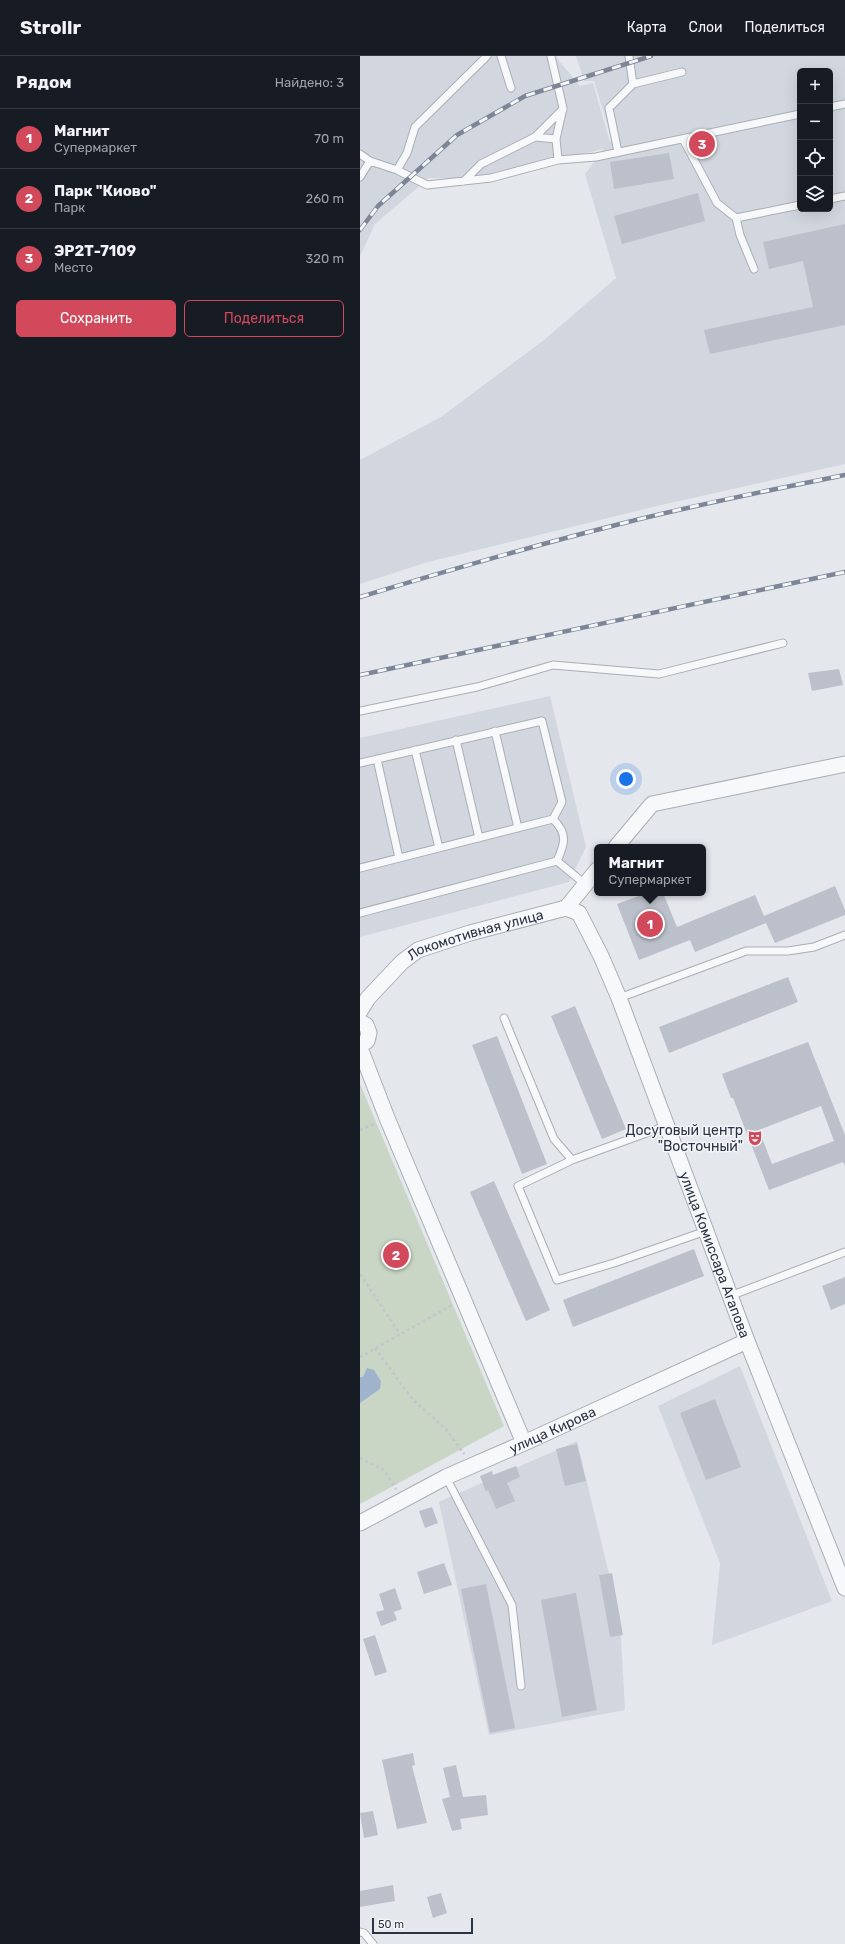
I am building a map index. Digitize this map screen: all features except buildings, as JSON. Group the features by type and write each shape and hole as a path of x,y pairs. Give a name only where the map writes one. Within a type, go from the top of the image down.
{"street":[{"path":"619,844 652,804 845,764"},
{"path":"566,908 594,874"},
{"name":"улица Комиссара Агапова","path":"566,908 579,914 601,956 619,998 747,1341 845,1588"},
{"name":"Локомотивная улица","path":"360,1011 368,998 402,962 418,950 470,933 566,908"},
{"path":"360,1022 366,1025 369,1033 366,1041 360,1047 387,1118 524,1443"},
{"name":"улица Кирова","path":"360,1523 446,1477 747,1341"}],"lane":[{"path":"397,170 407,153 415,127 487,56"},
{"path":"501,56 511,88"},
{"path":"551,56 563,108 556,139 558,160"},
{"path":"629,56 633,84"},
{"path":"618,152 609,108 633,84 682,72"},
{"path":"833,106 845,104"},
{"path":"464,181 481,164 535,137 563,108"},
{"path":"360,154 370,161 397,170 427,186 491,178 558,160 596,157 797,115"},
{"path":"535,137 556,139"},
{"path":"683,139 717,203 736,218 740,235 754,269"},
{"path":"360,177 370,161"},
{"path":"833,198 845,196"},
{"path":"736,218 797,206"},
{"path":"360,711 477,688 553,665 659,674 783,642"},
{"path":"360,763 542,721 562,802 553,819 360,868"},
{"path":"495,731 518,828"},
{"path":"456,740 479,838"},
{"path":"415,750 439,848"},
{"path":"377,759 399,858"},
{"path":"553,819 560,827 565,844 557,861"},
{"path":"557,861 585,884"},
{"path":"360,913 557,861"},
{"path":"619,998 746,951 788,951 814,946 845,936"},
{"path":"504,1018 554,1139 572,1160"},
{"path":"666,1126 572,1160 518,1186 557,1280 614,1263 706,1230"},
{"path":"730,1296 845,1252"},
{"path":"446,1477 512,1605 521,1686"},
{"path":"360,1932 364,1933 373,1944"}],"path":[{"path":"360,1274 400,1334"},
{"path":"360,1357 463,1299"},
{"path":"375,1348 413,1400 446,1429 472,1465"},
{"path":"360,1458 384,1470 402,1500"}],"shaded area":[{"path":"360,56 555,56 580,86 593,83 610,142 612,140 594,81 584,81 576,56 845,56 845,464 657,506 424,563 360,584 360,460 441,417 544,340 616,278 585,174 604,149 469,179 429,178 375,224 360,256"},
{"path":"550,696 586,847 569,882 360,937 360,738"},
{"path":"740,1366 832,1601 712,1645 720,1563 658,1406"},
{"path":"577,1441 620,1620 625,1710 489,1735 439,1502"}],"green space":[{"path":"360,1084 504,1426 360,1504"}],"water":[{"path":"367,1368 374,1370 381,1381 380,1389 360,1403 360,1377 363,1377"}],"railway":[{"path":"360,230 378,206 457,135 525,96 651,56"},
{"path":"360,597 489,559 620,524 704,504 845,475"},
{"path":"360,675 845,572"}],"place":[{"name":"ЭР2Т-7109","path":"702,144"},
{"name":"Магнит","path":"650,924"},
{"name":"Досуговый центр \"Восточный\"","path":"755,1138"},
{"name":"Парк \"Киово\"","path":"396,1255"}]}
